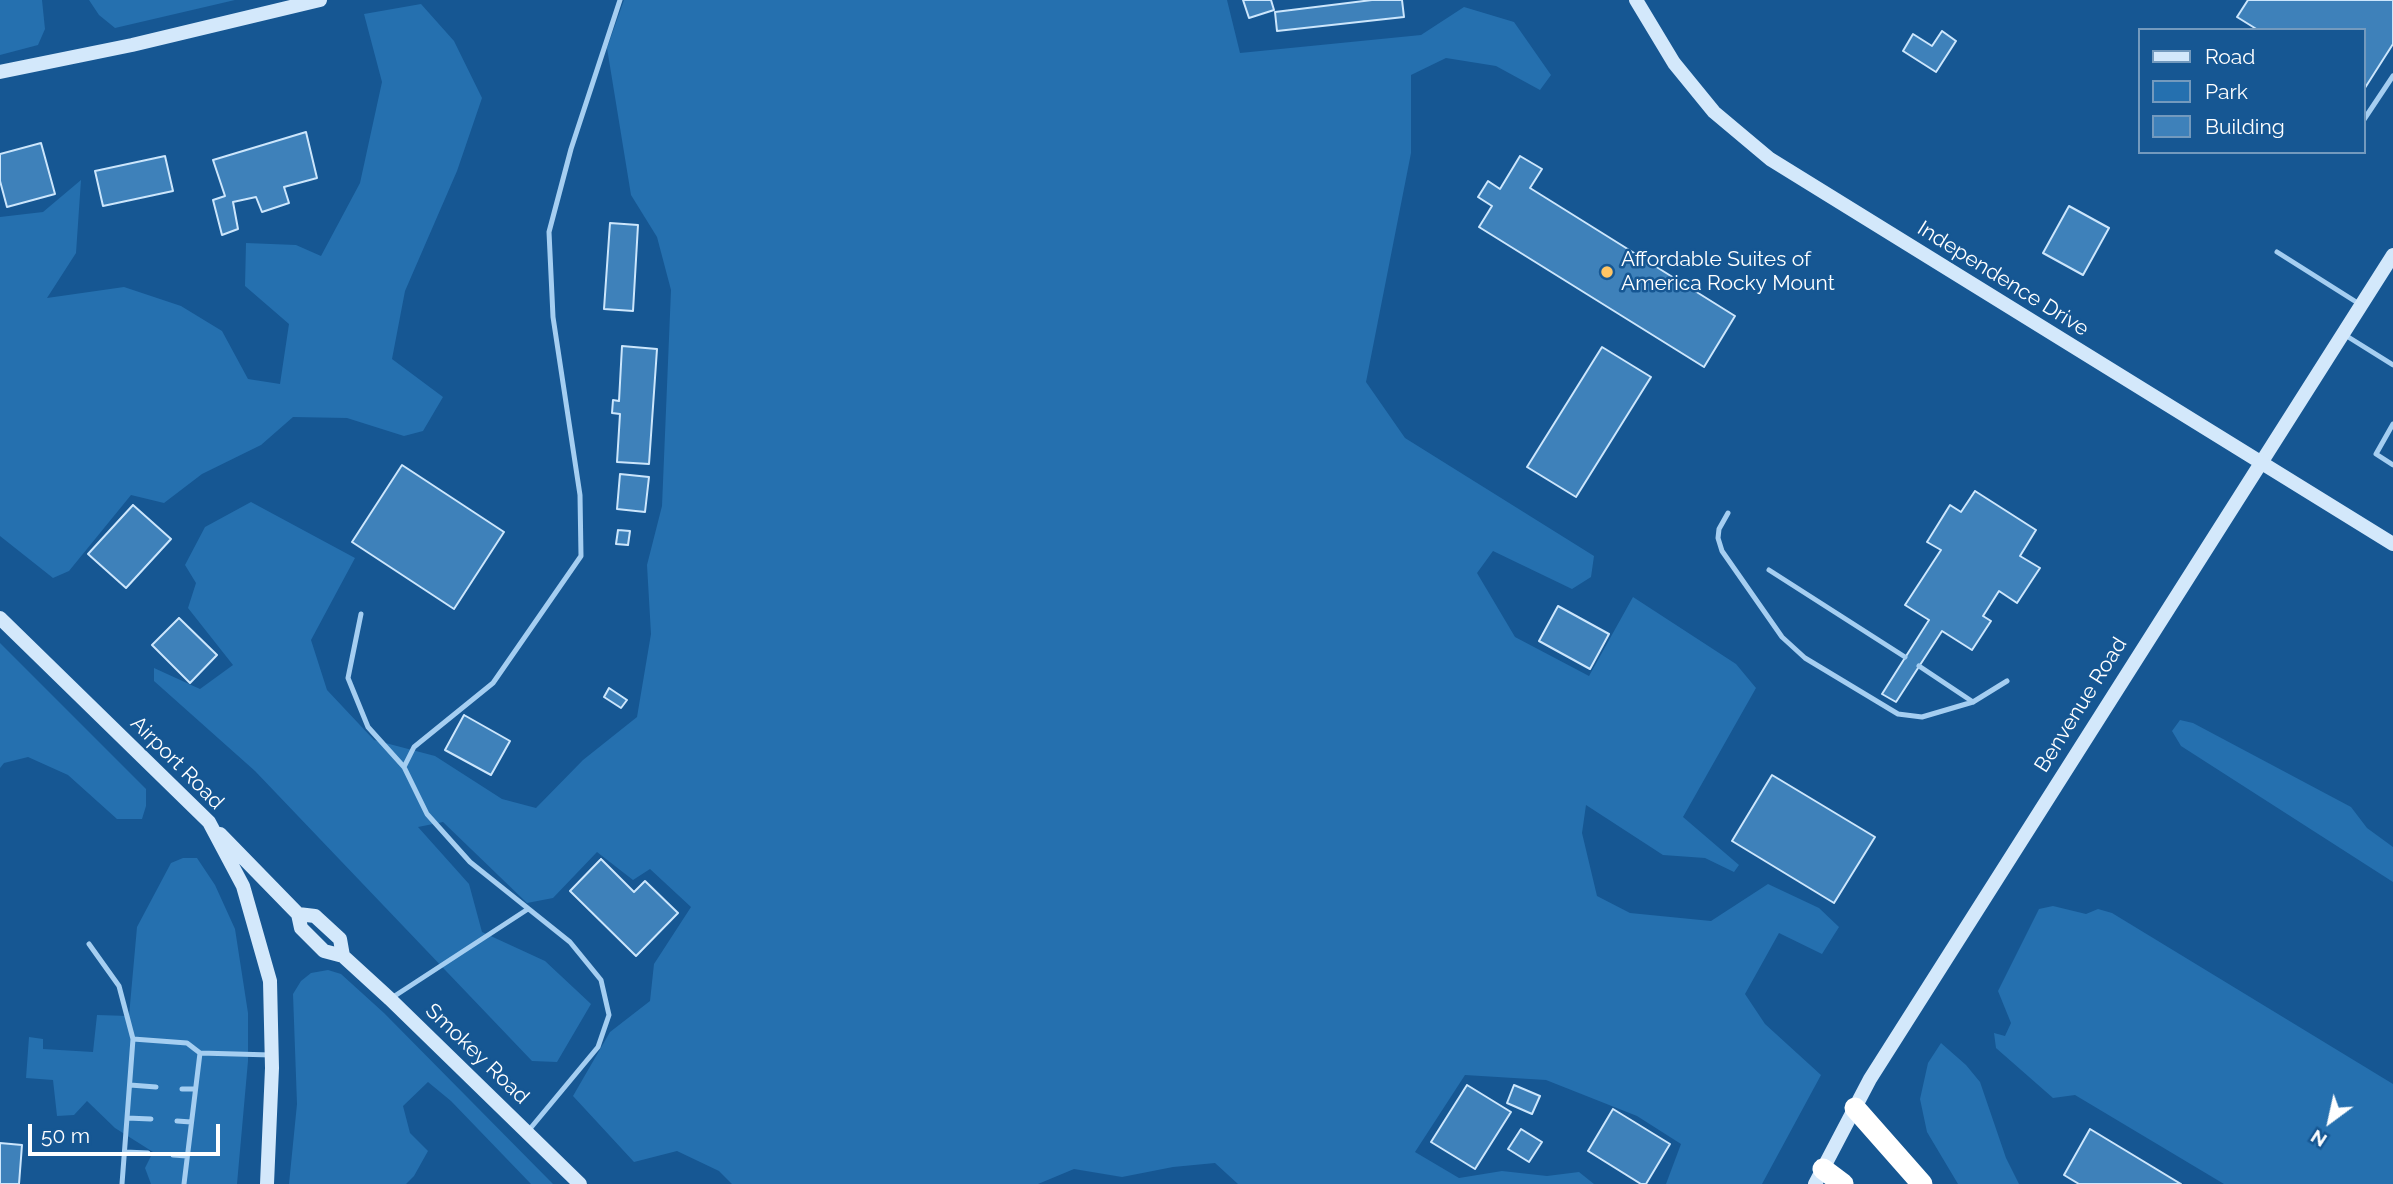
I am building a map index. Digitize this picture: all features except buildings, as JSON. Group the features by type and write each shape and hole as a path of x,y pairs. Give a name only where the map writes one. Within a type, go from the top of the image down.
{"highway":[{"path":"1855,1108 1922,1184"},
{"path":"1819,1176 1843,1184"}],"main road":[{"path":"0,72 132,46 320,0"},
{"name":"Independence Drive","path":"1636,0 1674,63 1714,112 1770,159 2393,544"},
{"name":"Benvenue Road","path":"1819,1176 1870,1079 2393,255"},
{"name":"Airport Road","path":"0,618 209,822 243,886 270,981 267,1184"},
{"name":"Smokey Road","path":"209,822 298,914 301,928 324,951 343,956 580,1184"}],"lane":[{"path":"404,767 414,747 493,683 581,556 580,495 553,317 549,232 571,149 620,0"},
{"path":"2365,118 2393,76"},
{"path":"2277,252 2361,304"},
{"path":"2342,334 2393,365"},
{"path":"2393,425 2376,454 2393,465"},
{"path":"1728,513 1719,528 1718,538 1722,551 1782,637 1805,658 1898,714 1922,717 1973,702 2007,681"},
{"path":"1769,570 1905,657"},
{"path":"361,614 348,678 368,727 404,767 427,814 470,862 570,942 601,980 609,1016 598,1047 527,1133"},
{"path":"1919,666 1973,702"},
{"path":"390,999 528,909"},
{"path":"89,944 119,986 134,1039 122,1184"},
{"path":"134,1039 187,1043 200,1053 271,1055"},
{"path":"184,1184 200,1053"},
{"path":"130,1085 156,1087"},
{"path":"182,1089 195,1089"},
{"path":"127,1118 151,1119"},
{"path":"177,1121 191,1122"},
{"path":"125,1152 148,1153"},
{"path":"173,1155 187,1156"}],"green space":[{"path":"0,0 42,0 45,29 38,45 0,55"},
{"path":"89,0 235,0 115,28 99,15"},
{"path":"624,0 1227,0 1240,53 1421,35 1464,7 1514,22 1551,75 1540,90 1496,66 1446,58 1411,75 1411,153 1366,382 1405,438 1594,556 1591,577 1572,589 1493,551 1477,573 1515,637 1589,676 1633,597 1736,664 1756,688 1683,817 1739,865 1734,872 1705,858 1663,855 1586,805 1582,833 1597,896 1630,913 1711,921 1768,884 1819,908 1839,927 1822,954 1779,933 1745,994 1765,1024 1821,1075 1762,1184 1666,1184 1681,1144 1637,1116 1546,1080 1465,1075 1415,1152 1459,1178 1502,1171 1547,1176 1579,1172 1594,1184 1238,1184 1215,1163 1173,1167 1122,1177 1074,1169 1038,1184 732,1184 719,1171 677,1151 634,1162 573,1096 610,1032 650,1001 654,964 691,907 650,869 633,880 597,852 553,898 527,903 443,822 418,827 469,884 482,932 545,961 591,1004 557,1062 532,1061 255,771 154,681 154,668 200,689 233,665 188,608 196,583 185,565 205,527 251,502 355,558 311,640 327,690 374,740 435,756 502,799 536,808 583,760 637,717 651,634 647,565 662,506 671,290 657,237 631,195 607,48"},
{"path":"421,4 454,41 482,98 457,171 405,291 392,359 443,397 423,431 404,436 347,418 293,417 261,445 202,474 164,503 131,495 69,571 53,578 0,536 0,217 43,212 81,180 76,253 47,298 124,287 181,306 222,331 248,379 280,384 289,324 245,286 246,243 296,245 321,256 360,183 382,82 364,14"},
{"path":"0,643 146,789 146,806 142,819 117,819 68,775 28,757 4,763 0,768"},
{"path":"2180,720 2193,723 2351,807 2367,828 2393,847 2393,882 2181,746 2172,731"},
{"path":"183,858 197,858 215,885 235,929 248,1013 248,1061 237,1184 151,1184 145,1168 153,1152 115,1128 87,1101 74,1115 57,1116 53,1080 26,1078 29,1037 43,1039 43,1049 93,1052 97,1015 129,1016 137,927 171,863"},
{"path":"2053,906 2086,914 2098,909 2112,913 2393,1084 2393,1184 2224,1184 2075,1095 2053,1098 1996,1048 1994,1033 2005,1036 2011,1023 1998,991 2039,909"},
{"path":"328,970 341,974 384,1013 553,1184 531,1184 451,1101 428,1082 403,1106 410,1133 428,1151 414,1176 406,1184 289,1184 297,1104 293,994 301,981 311,973"},
{"path":"1941,1043 1966,1065 1980,1082 2006,1158 2019,1184 1958,1184 1927,1132 1920,1099 1928,1063"}],"place":[{"name":"Affordable Suites of America Rocky Mount","path":"1607,272"}]}
